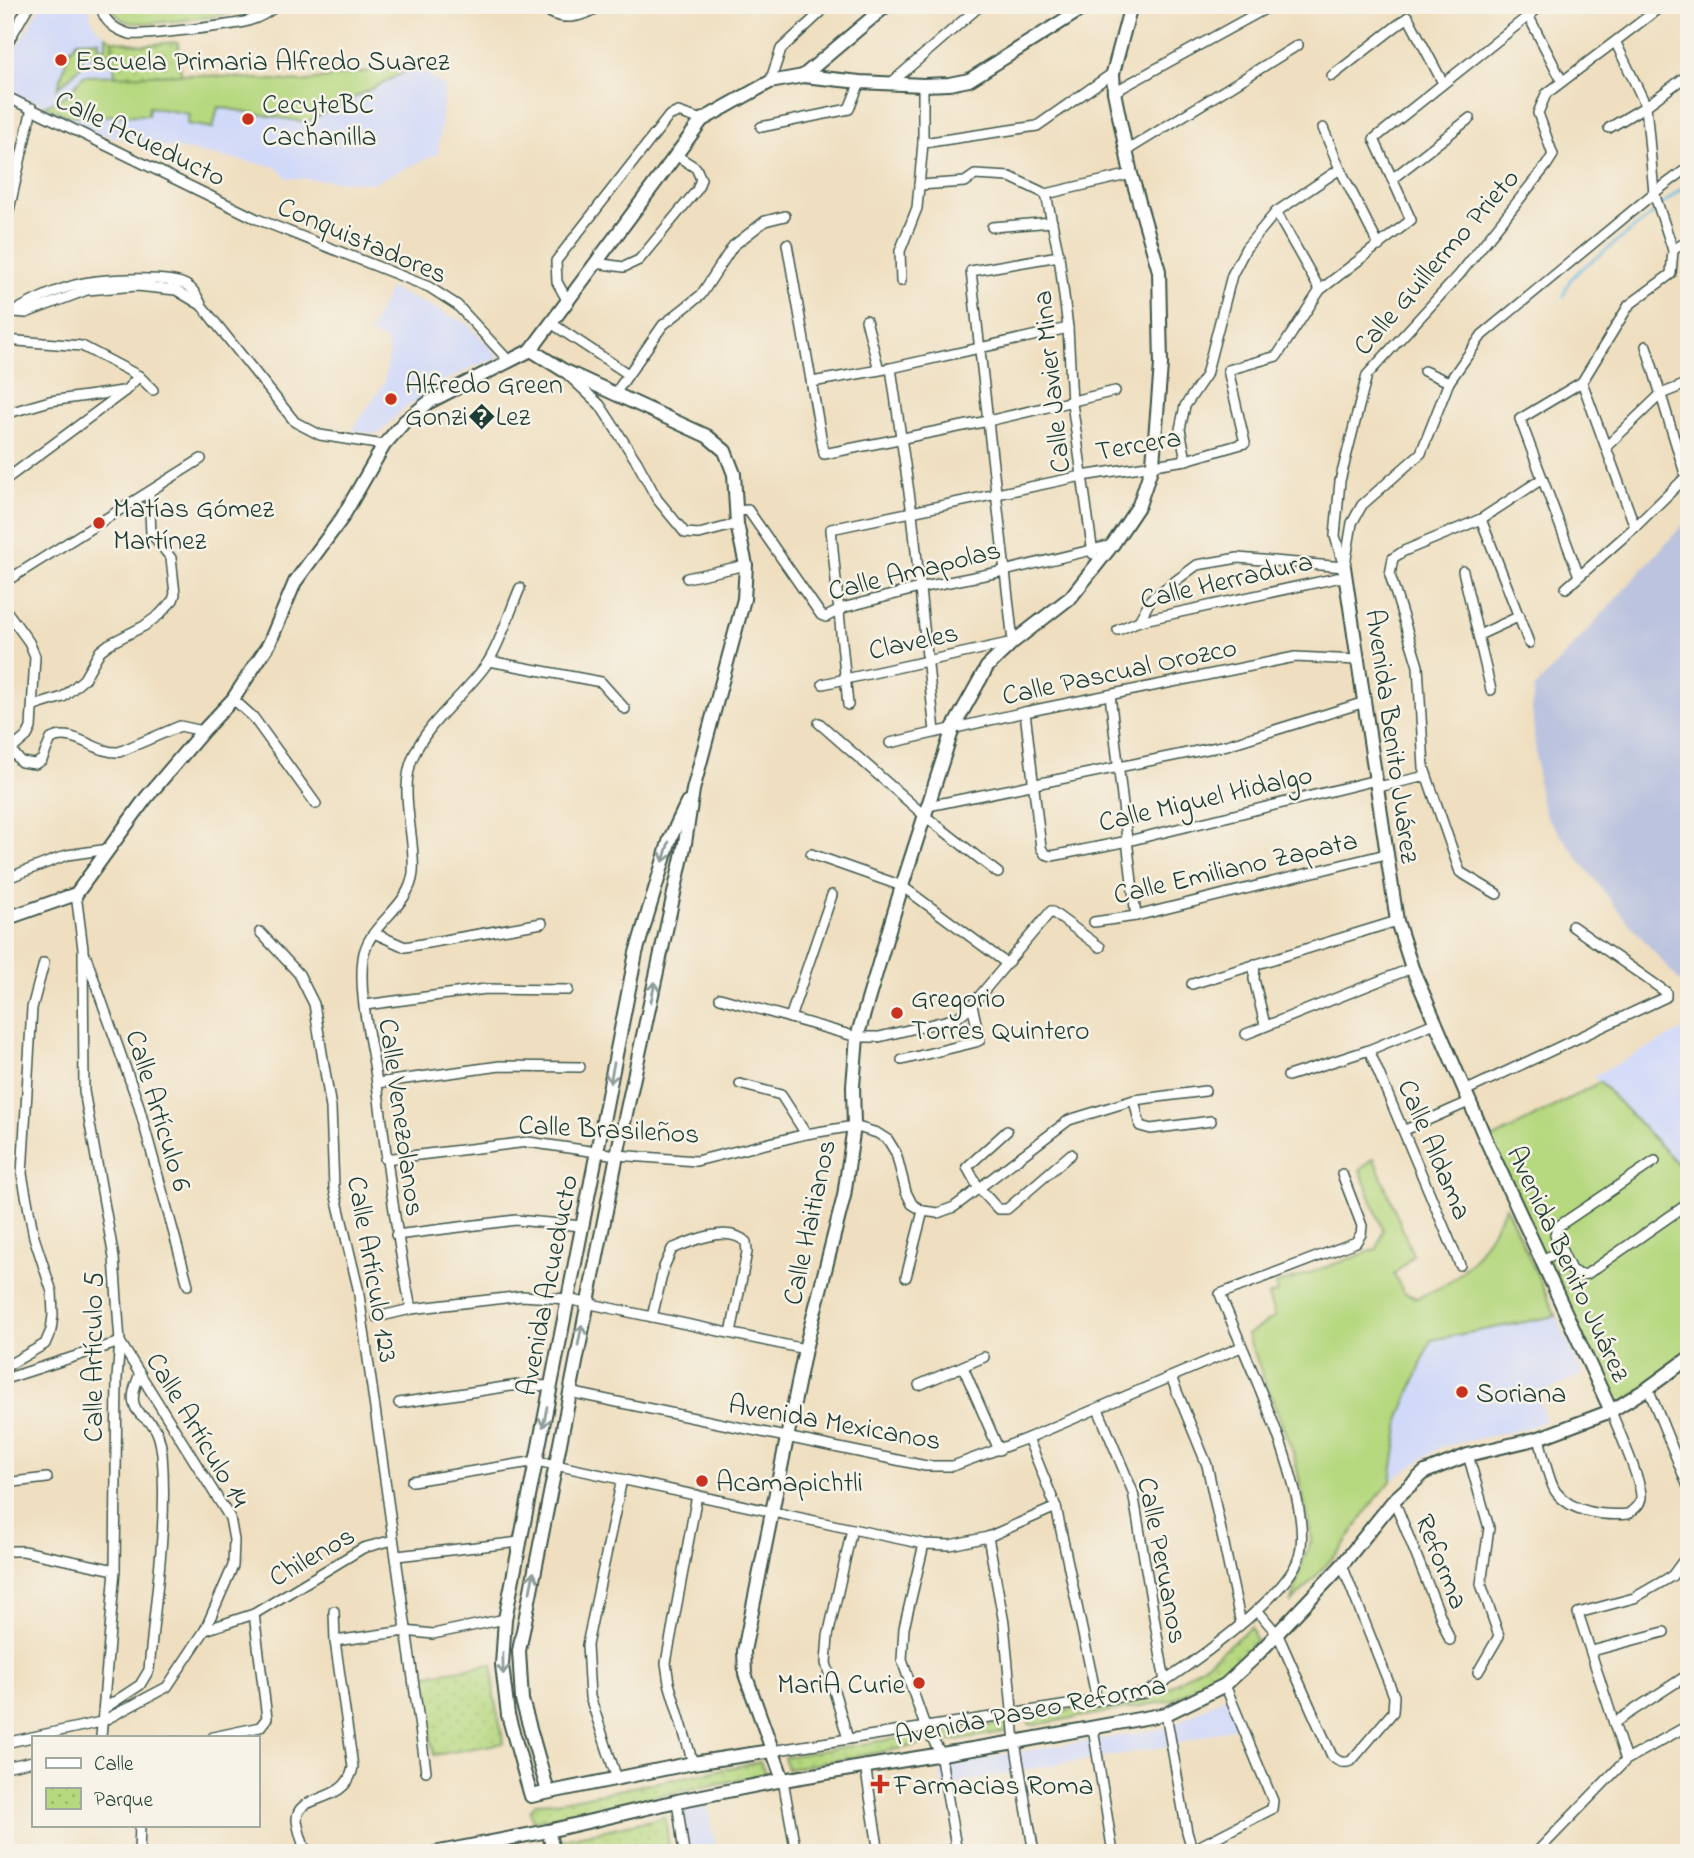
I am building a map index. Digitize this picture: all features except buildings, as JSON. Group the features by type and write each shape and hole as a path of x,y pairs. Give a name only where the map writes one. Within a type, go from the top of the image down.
{"main road":[{"path":"803,76 887,5"},
{"path":"5,919 76,894 146,798 233,699 269,644 295,582 342,518 384,445 405,421 429,402 531,350 702,120 771,82 803,76 923,85 969,80 1088,5"},
{"name":"Calle Haitianos","path":"783,1780 745,1674 744,1651 805,1349 844,1196 854,1126 853,1086 857,1037 953,728 988,667 1013,642 1071,597 1113,544 1139,505 1153,463 1161,365 1159,271 1131,174 1114,92 1113,73 1133,6"},
{"name":"Avenida Acueducto","path":"531,350 563,370 614,395 707,436 725,450 734,474 737,517 746,565 744,599 693,790 685,843 586,1303 519,1651 522,1700 548,1792"},
{"name":"Avenida Benito Juárez","path":"1345,571 1397,921 1412,968 1611,1411"},
{"name":"Avenida Acueducto","path":"531,1796 508,1715 502,1665 505,1619 636,953 670,839 693,790"},
{"name":"Avenida Paseo Reforma","path":"434,1853 783,1780 940,1752 1015,1742 1166,1713 1225,1685 1278,1634 1342,1565 1394,1500 1425,1472 1468,1455 1539,1438 1611,1411 1689,1358"},
{"name":"Avenida Paseo Reforma","path":"531,1796 693,1763 771,1751"},
{"path":"548,1831 554,1853"}],"street":[{"path":"5,47 29,5"},
{"path":"101,5 109,23 137,35 247,22 277,5"},
{"path":"541,5 564,18 586,16 602,5"},
{"path":"891,83 981,5"},
{"path":"1114,92 1272,5"},
{"path":"1276,212 1320,290 1379,246 1411,220 1374,139 1542,5"},
{"name":"Calle Guillermo Prieto","path":"1345,571 1335,536 1340,481 1367,376 1459,275 1553,155 1538,113 1546,94 1663,5"},
{"path":"771,82 782,49 820,13"},
{"path":"1332,76 1408,17 1443,83"},
{"path":"1529,17 1562,81"},
{"path":"1579,576 1520,419 1582,382 1629,305 1671,274 1673,250 1654,192 1646,106 1616,43"},
{"path":"1126,151 1298,45"},
{"path":"923,143 1037,126 1113,73"},
{"path":"1609,128 1646,106 1689,74"},
{"path":"761,127 849,109 860,82"},
{"path":"901,281 901,251 917,208 923,143 923,85"},
{"name":"Calle Acueducto","path":"5,96 257,219"},
{"path":"5,228 32,108"},
{"path":"567,300 557,282 556,261 669,116 678,112 702,120"},
{"path":"1392,180 1471,118"},
{"path":"1323,128 1339,169 1379,246"},
{"path":"595,263 624,267 639,260 697,190 701,179 696,168 676,155"},
{"name":"Avenida Benito Juárez","path":"1345,571 1352,523 1362,505 1421,453 1448,382 1482,335 1654,192 1689,167"},
{"path":"1186,460 1180,429 1185,406 1206,374 1232,275 1246,248 1276,212 1339,169"},
{"path":"919,185 965,182 975,175 1010,177 1046,194 1131,174"},
{"name":"Calle Javier Mina","path":"1046,194 1059,256 1068,328 1072,403 1096,566"},
{"path":"614,395 663,325 701,295 733,246 765,221 785,216"},
{"name":"Conquistadores","path":"257,219 429,286 457,305 510,362"},
{"path":"992,227 1052,222"},
{"path":"1673,250 1689,240"},
{"path":"787,244 824,454 1072,403 1115,391"},
{"path":"1013,642 971,271 1059,256"},
{"path":"5,299 9,314 23,305 84,283 138,279 188,285 295,422 320,435 384,445"},
{"name":"Tercera","path":"912,513 1082,476 1186,460 1245,443 1228,370 1277,356 1320,290"},
{"path":"866,320 879,370"},
{"path":"551,323 628,374"},
{"path":"812,382 891,368 1068,328"},
{"path":"5,340 82,346 139,376 153,390"},
{"path":"1566,587 1635,527 1688,475 1646,345"},
{"path":"891,368 912,513 935,732"},
{"path":"563,370 600,405 637,461 657,499 685,533 699,534 737,517"},
{"path":"1424,371 1448,382"},
{"path":"5,480 125,391 139,376"},
{"path":"1582,382 1635,527"},
{"path":"1607,446 1661,394 1689,383"},
{"path":"5,414 50,401 125,391"},
{"path":"5,582 201,459"},
{"path":"1497,894 1460,872 1426,776 1418,666 1390,575 1393,558 1481,519 1542,479"},
{"path":"34,706 63,696 84,680 100,651 109,643 144,626 170,606 175,594 171,558 151,533 149,493"},
{"name":"Calle Amapolas","path":"737,517 748,510 821,615 826,617 846,607 919,588 1004,571 1113,544"},
{"path":"848,705 831,529 912,513"},
{"path":"1481,519 1530,643"},
{"path":"1139,621 1151,599 1198,565 1238,558 1345,571"},
{"path":"687,578 746,565"},
{"name":"Calle Herradura","path":"1118,630 1139,621 1345,571"},
{"path":"1463,571 1491,690"},
{"name":"Calle Venezolanos","path":"411,1310 396,1236 385,1159 361,977 364,954 374,933 405,899 413,874 408,778 413,757 429,729 489,661 520,588"},
{"path":"5,609 29,642 35,656 31,728 27,736 9,753 21,762 34,764 42,760 51,738 56,736 73,738 110,752 119,752 180,726 203,731"},
{"path":"1479,635 1520,616"},
{"name":"Claveles","path":"823,684 1013,642"},
{"name":"Calle Pascual Orozco","path":"890,743 1025,712 1295,657 1358,660"},
{"path":"489,661 601,682 625,709"},
{"path":"1110,695 1136,916"},
{"path":"233,699 253,717 316,804"},
{"path":"926,811 1033,785 1227,745 1365,702"},
{"path":"1025,712 1033,785"},
{"path":"819,723 998,873"},
{"name":"Calle Miguel Hidalgo","path":"1033,785 1041,848 1045,854 1052,856 1377,783 1426,776"},
{"path":"5,879 68,855 109,849"},
{"path":"811,854 902,886 1006,963"},
{"name":"Calle Emiliano Zapata","path":"1094,922 1136,916 1386,854"},
{"name":"Calle Artículo 5","path":"76,894 83,949 84,1091 114,1258 120,1342 117,1378 115,1570 105,1709 100,1722 101,1736"},
{"path":"790,1018 832,895"},
{"path":"720,998 857,1037 879,1037 957,1018 972,1005 1051,911 1100,947"},
{"path":"1192,984 1397,921"},
{"path":"374,933 405,947 542,923"},
{"path":"1405,1130 1666,997 1666,992 1572,926"},
{"name":"Calle Artículo 123","path":"260,932 299,974 314,1004 331,1108 334,1188 358,1288 426,1771"},
{"name":"Calle Artículo 6","path":"83,949 138,1103 188,1285"},
{"path":"5,1367 45,1344 53,1315 52,1292 34,1237 22,1174 32,1008 44,963"},
{"path":"1255,964 1254,979 1265,1025"},
{"path":"1246,1034 1412,968"},
{"path":"365,1005 486,989 568,990"},
{"path":"902,1060 980,1040 972,1005"},
{"path":"1288,1076 1369,1049 1437,1022"},
{"name":"Calle Aldama","path":"1369,1049 1460,1265"},
{"path":"377,1083 500,1066 580,1067"},
{"path":"740,1084 780,1095 806,1134"},
{"path":"854,1126 877,1133 888,1140 896,1153 906,1192 912,1204 923,1212 938,1213 954,1207 1069,1120 1134,1100 1205,1091"},
{"path":"1134,1100 1140,1126 1151,1129 1211,1121"},
{"name":"Calle Brasileños","path":"385,1159 528,1142 617,1155 696,1161 806,1134 854,1126"},
{"path":"1007,1131 967,1167 978,1187 998,1209 1007,1209 1070,1154"},
{"path":"1655,1161 1557,1227 1555,1235 1571,1270 1580,1275 1587,1274 1689,1203"},
{"path":"1241,1347 1220,1294 1356,1242 1361,1234 1362,1226 1342,1174"},
{"path":"906,1277 923,1212"},
{"path":"396,1236 516,1220 582,1226"},
{"path":"652,1317 664,1267 672,1249 730,1233 739,1235 746,1242 747,1252 732,1333"},
{"path":"1541,1260 1562,1251"},
{"path":"377,1317 522,1296 566,1299 805,1349"},
{"path":"5,1379 120,1342"},
{"name":"Calle Artículo 14","path":"37,1736 100,1722 167,1687 205,1630 233,1566 234,1540 230,1518 120,1342"},
{"name":"Avenida Mexicanos","path":"569,1392 926,1466 953,1466 999,1450 1241,1347"},
{"name":"Avenida Paseo Reforma","path":"771,1751 1145,1693 1164,1682 1241,1624 1291,1575 1299,1557 1301,1539 1299,1508 1279,1439 1241,1347"},
{"path":"919,1385 984,1357"},
{"path":"963,1367 999,1450"},
{"path":"105,1709 140,1685 149,1670 165,1488 161,1445 153,1425 140,1415 134,1404 134,1390 140,1373"},
{"path":"1171,1377 1207,1465 1241,1624"},
{"path":"399,1403 518,1385 551,1386"},
{"path":"1648,1388 1689,1489"},
{"name":"Calle Peruanos","path":"1098,1409 1133,1492 1164,1682"},
{"path":"1539,1438 1555,1491 1572,1505 1591,1513 1628,1514 1636,1507 1641,1497 1634,1470 1611,1411"},
{"path":"1028,1438 1056,1507 1097,1700"},
{"path":"1468,1455 1489,1528 1481,1584 1499,1636 1478,1672"},
{"path":"412,1481 537,1461 924,1544 950,1545 988,1537 1056,1507"},
{"path":"5,1483 47,1478"},
{"path":"617,1779 590,1697 587,1645 622,1479"},
{"path":"693,1763 669,1683 666,1663 697,1495"},
{"name":"Reforma","path":"1394,1500 1450,1640"},
{"path":"848,1740 826,1663 828,1636 852,1529"},
{"path":"988,1537 1004,1623 1015,1742 1034,1853"},
{"name":"Chilenos","path":"205,1630 254,1614 363,1549 393,1540"},
{"name":"Chilenos","path":"397,1556 520,1542"},
{"path":"924,1544 904,1628 902,1660 925,1726 940,1752 957,1853"},
{"path":"5,1551 23,1551 115,1570"},
{"path":"1626,1760 1578,1613 1634,1598 1672,1576 1689,1553"},
{"path":"1257,1610 1278,1634 1332,1756 1337,1761 1351,1761 1393,1712 1395,1703 1342,1565"},
{"path":"306,1853 297,1821 299,1810 343,1789 351,1780 353,1768 335,1641 334,1611"},
{"path":"218,1736 260,1727 267,1718 254,1614"},
{"path":"335,1641 405,1632 433,1634 505,1619"},
{"path":"1592,1651 1664,1632"},
{"path":"1614,1723 1689,1674"},
{"path":"1166,1713 1192,1851 1272,1809 1272,1801 1225,1685"},
{"path":"1536,1853 1626,1760 1689,1725"},
{"path":"1093,1728 1114,1853"},
{"name":"Calle Artículo 14","path":"5,1743 32,1737"},
{"path":"5,1767 32,1761"},
{"path":"864,1765 879,1853"},
{"path":"783,1780 796,1853"},
{"path":"677,1801 684,1853"},
{"path":"139,1853 140,1826"}],"shaded area":[{"name":"CecyteBC Cachanilla","path":"41,5 90,5 91,18 97,28 112,40 115,76 181,74 302,82 413,64 445,87 438,154 372,183 287,178 276,167 77,130 32,108 44,104 5,92 5,67"},
{"path":"390,288 468,324 500,358 475,366 442,383 400,412 379,434 352,431 384,383 389,354 387,345 384,340 369,334"},
{"path":"1689,518 1689,992 1621,914 1546,816 1539,793 1532,708 1534,689"},
{"path":"1689,1027 1689,1176 1593,1076"},
{"path":"1556,1316 1583,1374 1539,1395 1545,1421 1527,1428 1441,1447 1391,1481 1401,1415 1431,1340"},
{"path":"1228,1695 1240,1726 1170,1746 1018,1771 942,1787 940,1765 1167,1728"},
{"path":"705,1795 717,1853 684,1853 677,1801"}],"green space":[{"path":"260,5 217,16 139,23 129,22 113,9 193,7"},
{"path":"106,36 112,40 113,53 82,55 82,65 58,88 70,48 77,41 99,40 99,47 106,47"},
{"path":"112,40 142,45 178,42 181,74 115,76"},
{"path":"413,64 416,66 309,121 218,107 213,128 187,124 189,114 149,107 148,115 68,116 44,106 67,95 83,76 181,74 302,82"},
{"path":"1600,1082 1689,1176 1689,1358 1611,1411 1487,1142"},
{"path":"1374,1158 1413,1255 1394,1275 1404,1293 1417,1298 1458,1276 1481,1248 1506,1207 1556,1316 1431,1340 1401,1415 1391,1481 1341,1549 1292,1602 1300,1569 1312,1539 1294,1455 1247,1335 1275,1317 1268,1296 1278,1292 1275,1285 1377,1249 1383,1230 1360,1170"},
{"path":"1251,1627 1256,1641 1228,1668 1169,1701 1029,1724 1030,1717 1163,1692 1209,1661"},
{"path":"493,1664 494,1697 504,1743 434,1755 420,1676"},
{"path":"1011,1721 1009,1731 944,1742 936,1736"},
{"path":"916,1735 920,1745 787,1769 784,1757"},
{"path":"760,1762 766,1774 533,1821 530,1811 536,1803 557,1802"},
{"path":"665,1817 670,1853 567,1853 563,1839"}],"waterway":[{"path":"1662,205 1689,182"},
{"path":"1563,296 1570,280 1580,270 1658,210"}],"place":[{"name":"Escuela Primaria Alfredo Suarez","path":"61,60"},
{"name":"CecyteBC Cachanilla","path":"248,119"},
{"name":"Alfredo Green Gonzi�Lez","path":"391,399"},
{"name":"Matías Gómez Martínez","path":"99,523"},
{"name":"Gregorio Torres Quintero","path":"897,1013"},
{"name":"Soriana","path":"1462,1392"},
{"name":"Acamapichtli","path":"702,1481"},
{"name":"MariA Curie","path":"919,1683"},
{"name":"Farmacias Roma","path":"880,1784"}]}
